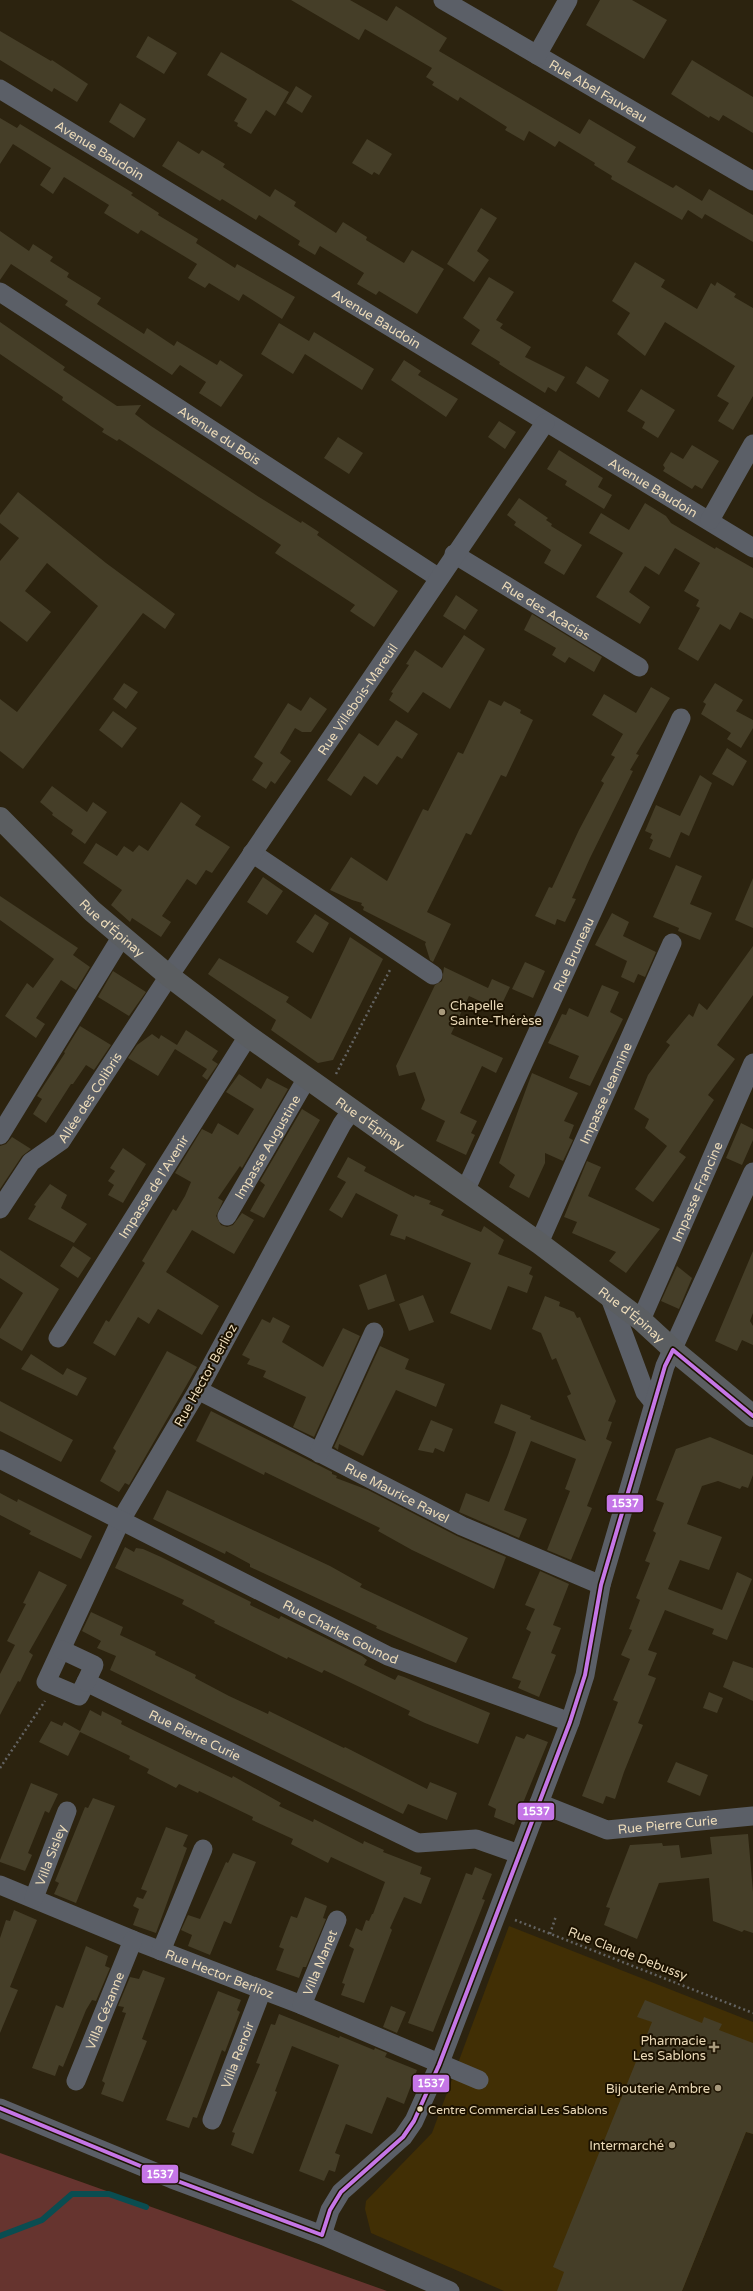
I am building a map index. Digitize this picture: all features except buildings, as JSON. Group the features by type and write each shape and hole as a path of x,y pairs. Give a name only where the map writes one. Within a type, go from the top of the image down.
{"main road":[{"name":"Rue d'Épinay","path":"0,818 92,911 169,976 248,1036 540,1243 641,1320 673,1350 753,1416"}],"street":[{"name":"Rue Abel Fauveau","path":"444,0 753,181"},
{"path":"537,55 568,0"},
{"name":"Avenue Baudoin","path":"0,89 545,423 710,520 753,548"},
{"name":"Avenue du Bois","path":"0,292 439,578"},
{"name":"Rue Villebois-Mareuil","path":"169,976 454,554 545,423"},
{"path":"710,520 753,444"},
{"name":"Rue des Acacias","path":"454,554 639,667"},
{"name":"Rue Bruneau","path":"465,1191 681,718"},
{"path":"252,853 433,975"},
{"path":"0,1135 122,936"},
{"name":"Impasse Jeannine","path":"540,1243 672,943"},
{"name":"Allée des Colibris","path":"0,1209 31,1162 62,1141 169,976"},
{"name":"Impasse de l'Avenir","path":"58,1338 248,1036"},
{"name":"Impasse Francine","path":"641,1320 753,1063"},
{"name":"Impasse Augustine","path":"227,1216 307,1078"},
{"name":"Rue Hector Berlioz","path":"121,1520 198,1390 342,1124 352,1110"},
{"path":"322,2235 330,2210 342,2192 403,2137 414,2121 439,2065 570,1722 585,1675 601,1585 666,1366 753,1172"},
{"path":"608,1295 645,1392 654,1403"},
{"path":"319,1453 374,1332"},
{"name":"Rue Maurice Ravel","path":"198,1390 462,1526 601,1585"},
{"path":"0,1459 121,1520 46,1682 78,1696 94,1665 62,1650"},
{"name":"Rue Charles Gounod","path":"121,1520 388,1656 570,1722"},
{"name":"Rue Pierre Curie","path":"86,1682 418,1843 476,1839 519,1854"},
{"name":"Rue Pierre Curie","path":"539,1803 606,1830 753,1816"},
{"name":"Villa Sisley","path":"34,1898 67,1811"},
{"path":"161,1951 203,1850"},
{"name":"Rue Hector Berlioz","path":"1,1890 34,1898 133,1940 302,2005 439,2065 479,2080"},
{"name":"Villa Manet","path":"302,2005 337,1920"},
{"name":"Villa Cézanne","path":"76,2081 133,1940"},
{"name":"Villa Renoir","path":"212,2120 262,1990"},
{"path":"0,2108 172,2179 322,2235 450,2291"}],"path":[{"path":"327,1092 399,952"},
{"path":"0,1768 55,1686"},
{"name":"Rue Claude Debussy","path":"496,1913 753,2013"},
{"path":"550,1934 556,1916"}],"shaded area":[{"path":"509,1926 753,2022 753,2134 746,2132 682,2291 504,2291 371,2233 365,2209 366,2201 432,2133"},
{"path":"0,2153 387,2291 0,2291"}],"waterway":[{"path":"0,2236 42,2220 72,2194 109,2194 146,2207"}],"transit line":[{"name":"1537","path":"673,1350 753,1416"},
{"name":"1537","path":"322,2235 330,2210 341,2192 403,2137 414,2121 439,2065 570,1722 585,1675 601,1585 665,1366 673,1350"},
{"name":"1537","path":"0,2108 172,2179 322,2235"}],"place":[{"name":"Chapelle Sainte-Thérèse","path":"442,1012"},
{"name":"Pharmacie Les Sablons","path":"714,2047"},
{"name":"Bijouterie Ambre","path":"718,2088"},
{"name":"Centre Commercial Les Sablons","path":"420,2109"},
{"name":"Intermarché","path":"672,2145"}]}
